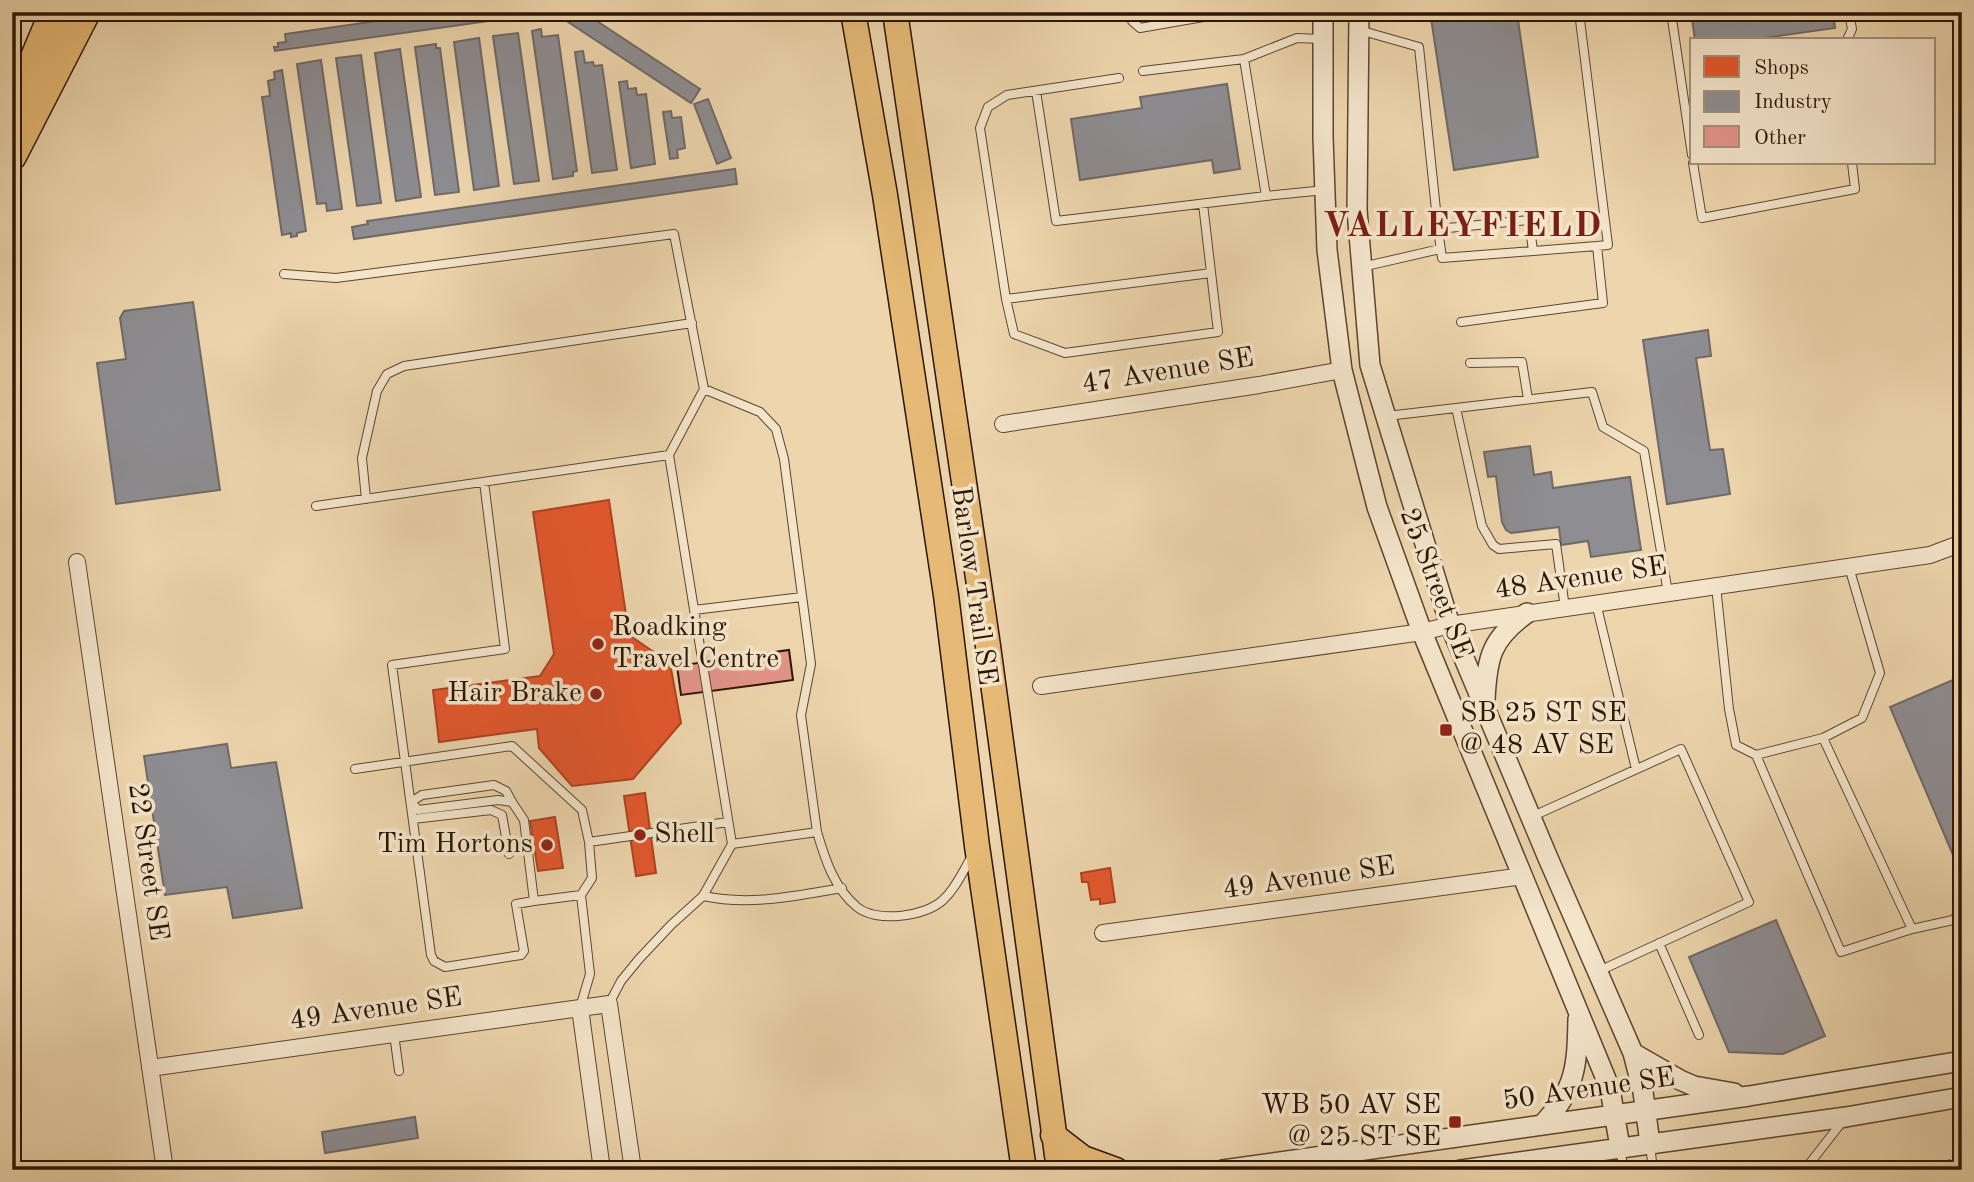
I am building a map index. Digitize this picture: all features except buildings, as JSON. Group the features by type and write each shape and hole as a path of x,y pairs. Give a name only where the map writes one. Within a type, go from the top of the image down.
{"highway":[{"path":"12,112 54,12"},
{"path":"12,156 86,12"}],"main road":[{"name":"Barlow Trail SE","path":"853,12 885,195 946,595 977,846 1024,1170"},
{"name":"Barlow Trail SE","path":"895,12 988,646 1059,1170"},
{"path":"1053,1135 1083,1158 1116,1170"}],"street":[{"name":"25 Street SE","path":"1323,12 1327,250 1342,370 1377,508 1422,632 1606,1079 1620,1147"},
{"name":"25 Street SE","path":"1359,21 1357,187 1370,365 1450,625 1633,1053 1646,1110 1650,1143"},
{"path":"1325,190 1357,187"},
{"name":"47 Avenue SE","path":"1003,424 1342,370"},
{"name":"48 Avenue SE","path":"1041,686 1422,632 1527,613 1930,555 1962,543"},
{"name":"22 Street SE","path":"77,562 165,1170"},
{"path":"1485,708 1488,662 1493,647 1513,624 1527,613"},
{"name":"49 Avenue SE","path":"1102,933 1523,876"},
{"path":"609,1004 632,1170"},
{"name":"49 Avenue SE","path":"150,1068 609,1004"},
{"path":"580,1008 602,1170"},
{"path":"1542,1125 1557,1110 1570,1088 1577,1049 1578,1011"},
{"path":"1633,1053 1694,1086 1749,1096"},
{"name":"50 Avenue SE","path":"1223,1170 1749,1096 1962,1061"},
{"path":"1461,1170 1962,1097"},
{"path":"1525,1160 1557,1170"}],"lane":[{"path":"1130,12 1132,21 1140,28 1232,12"},
{"path":"1359,21 1419,47 1442,258 1608,245 1580,12"},
{"path":"1671,12 1690,141"},
{"path":"1848,38 1852,29 1849,12"},
{"path":"1143,71 1244,59 1297,38 1323,39"},
{"path":"1244,59 1266,196"},
{"path":"1119,78 1007,95 988,107 981,128 1006,299 1014,334 1065,352 1218,332 1203,204"},
{"path":"1682,85 1690,83"},
{"path":"1036,91 1056,221 1325,190"},
{"path":"1693,164 1702,218 1855,189 1852,164"},
{"path":"1438,229 1529,220 1533,251"},
{"path":"284,274 336,278 674,234 704,389 669,455 732,844 703,896 639,959 621,981 609,1004"},
{"path":"1461,322 1603,303 1597,246"},
{"path":"1362,267 1440,249"},
{"path":"1006,299 1211,273"},
{"path":"366,499 362,458 377,391 387,374 404,366 692,323"},
{"path":"1470,363 1521,362 1528,399"},
{"path":"704,389 760,412 776,429 784,459 811,664 801,715 817,832 829,871 858,908 884,918 915,914 940,903 955,887 977,846"},
{"path":"1386,416 1592,391 1603,427 1644,451 1668,593"},
{"path":"1456,408 1482,526 1499,549 1556,544 1565,608"},
{"path":"316,506 669,455"},
{"path":"484,482 505,649 392,665 431,955 438,965 444,967 521,955 524,951 516,904 581,895"},
{"path":"1756,755 1823,738 1862,718 1881,673 1849,567"},
{"path":"1716,586 1729,709 1736,745 1756,755 1841,952 1912,929 1953,920 1962,911"},
{"path":"694,610 802,597"},
{"path":"1596,603 1636,769"},
{"path":"1823,738 1912,929"},
{"path":"355,769 512,746 582,810 589,842 592,878 581,895 590,974 580,1008"},
{"path":"1531,817 1681,748 1749,902 1599,971"},
{"path":"411,802 422,796 494,785 506,791 523,820 534,901"},
{"path":"411,802 418,810 498,800 512,802"},
{"path":"413,819 497,811 502,815 509,854"},
{"path":"589,842 728,822"},
{"path":"732,844 817,832"},
{"path":"703,896 727,901 756,901 842,888"},
{"path":"1659,943 1699,1035"},
{"path":"394,1034 399,1072"},
{"path":"1811,1166 1846,1116"},
{"path":"1650,1143 1653,1170"},
{"path":"1620,1147 1623,1170"}],"railway":[{"path":"1944,1170 1962,1146"}],"place":[{"name":"Roadking Travel Centre","path":"598,644"},
{"name":"Hair Brake","path":"596,694"},
{"name":"SB 25 ST SE @ 48 AV SE","path":"1446,730"},
{"name":"Shell","path":"640,835"},
{"name":"Tim Hortons","path":"547,845"},
{"name":"WB 50 AV SE @ 25 ST SE","path":"1455,1122"}],"district":[{"name":"VALLEYFIELD","path":"1463,226"}]}
